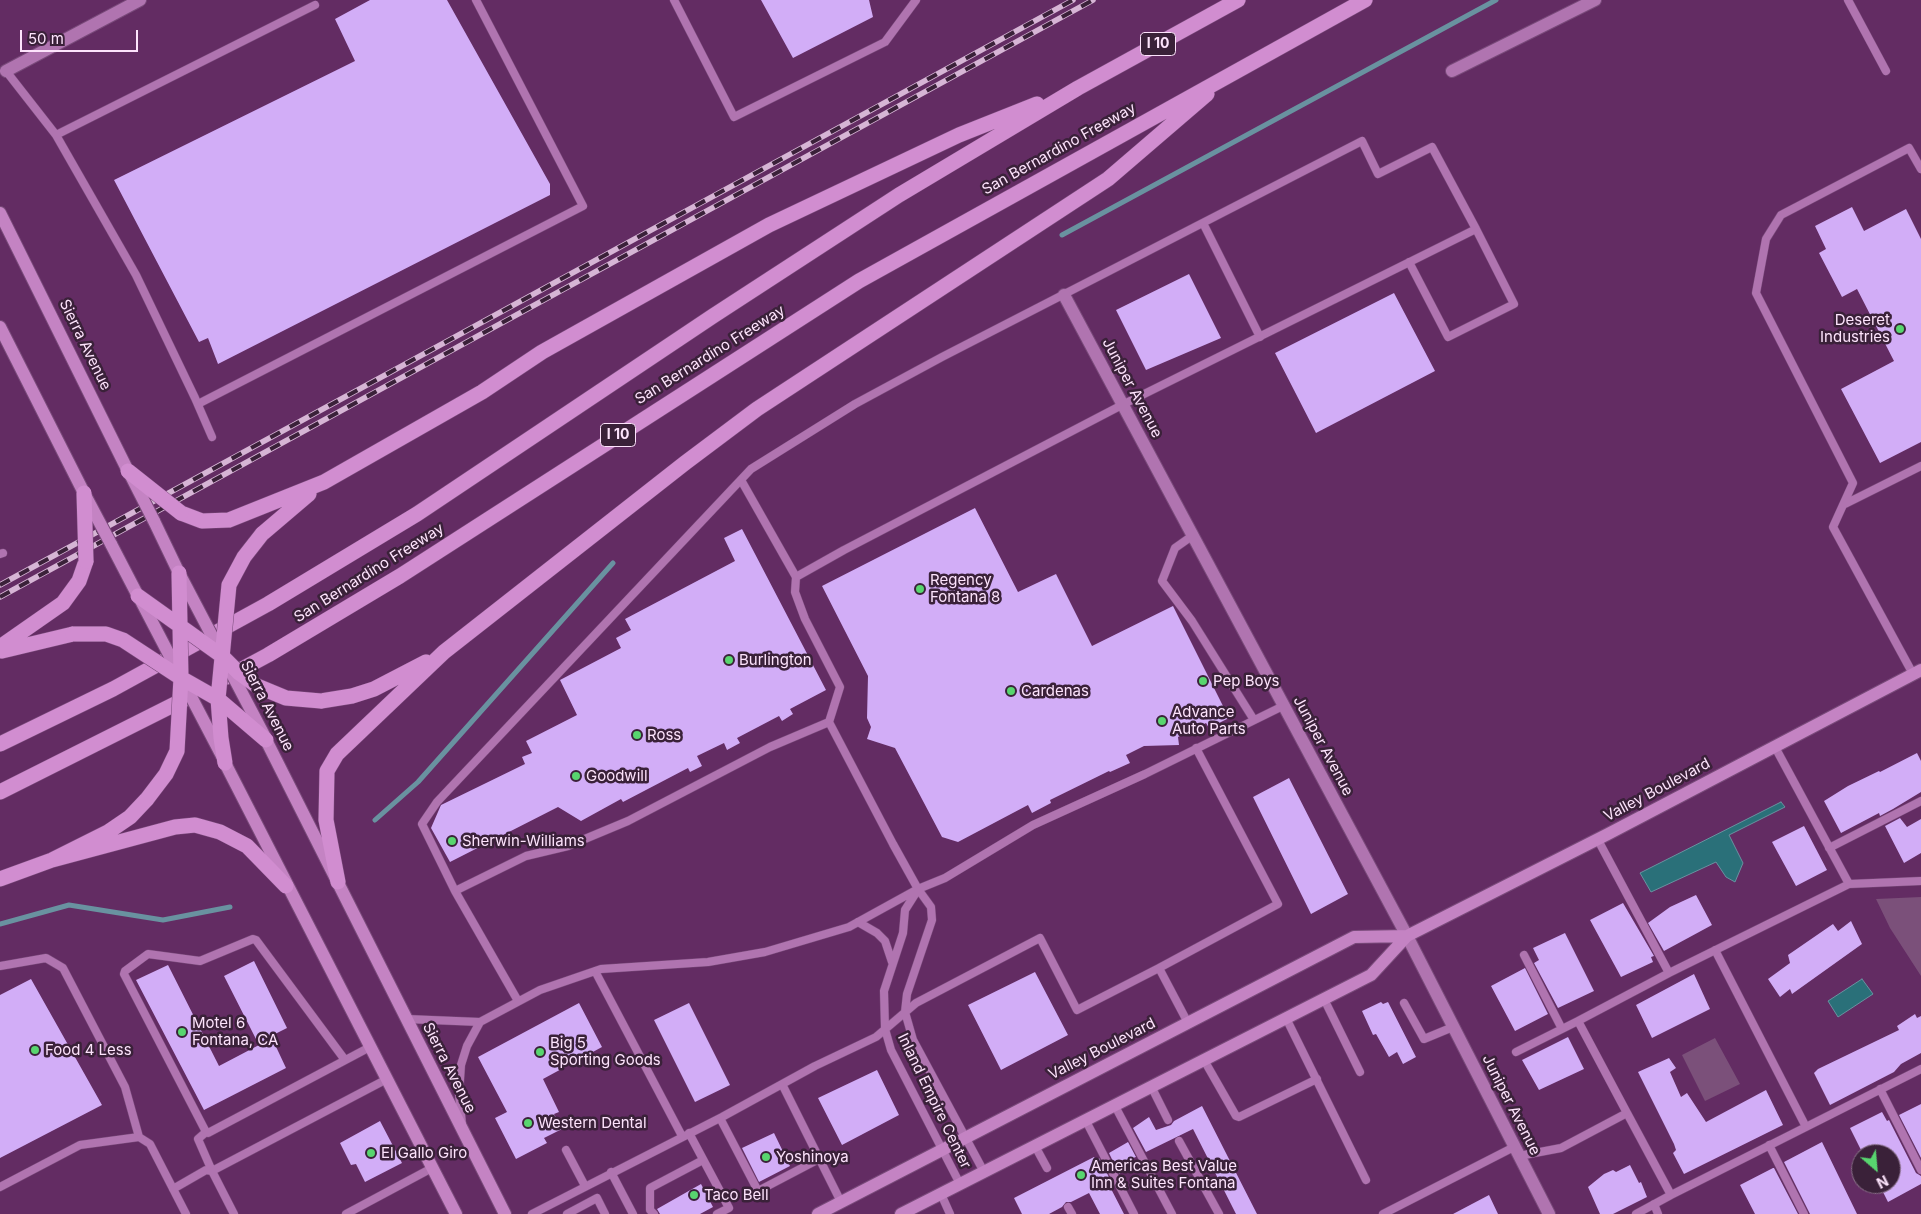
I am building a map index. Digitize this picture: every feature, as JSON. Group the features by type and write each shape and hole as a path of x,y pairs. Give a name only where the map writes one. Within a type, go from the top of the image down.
{"highway":[{"name":"San Bernardino Freeway","path":"0,744 113,689 268,604 408,519 712,316 899,195 1078,88 1238,0"},
{"name":"San Bernardino Freeway","path":"0,792 131,728 268,656 400,576 859,281 1365,0"},
{"path":"338,882 326,820 326,771 338,754 444,652 685,463 758,409 1108,179 1233,72"},
{"path":"128,471 181,513 202,521 229,520 324,482 482,392 558,343 769,225 959,135 1078,88"},
{"path":"225,763 220,738 218,699 229,585 262,534 324,482"},
{"path":"0,647 63,603 79,581 86,561 84,493"},
{"path":"52,860 108,832 130,817 166,774 177,751 181,678 179,573"},
{"path":"138,596 222,656 239,673 257,686 286,698 321,701 352,696 374,689 444,652"},
{"path":"0,651 73,634 106,634 124,640 181,678 218,699 266,740"},
{"path":"0,879 52,860 175,828 195,825 220,832 247,846 286,886"}],"main road":[{"name":"Sierra Avenue","path":"0,213 179,573 266,740 505,1214"},
{"path":"0,327 456,1214"},
{"name":"Valley Boulevard","path":"909,1212 960,1184 1371,975 1406,936 1598,840 1917,672"},
{"name":"Valley Boulevard","path":"818,1214 1354,937 1406,936"}],"street":[{"path":"6,71 140,0"},
{"path":"1452,71 1595,0"},
{"name":"Juniper Avenue","path":"1064,295 1406,936 1549,1214"}],"lane":[{"path":"198,404 583,206 476,0"},
{"path":"674,0 734,117 885,42 916,0"},
{"path":"1848,0 1886,71"},
{"path":"56,135 315,5"},
{"path":"6,71 56,135 136,275 198,404 212,438"},
{"path":"518,1002 455,891 422,824 437,802 751,469 855,404 942,357 1362,141 1378,174 1432,147 1476,228 1514,304 1448,337 1409,262"},
{"path":"1917,672 1833,527 1853,483 1756,293 1766,239 1781,214 1909,148 1921,169"},
{"path":"1203,223 1260,336"},
{"path":"796,577 1122,405 1476,228"},
{"path":"1844,505 1921,466"},
{"path":"741,480 796,577 795,592 805,619 840,687 829,722 918,889 931,906 932,920 907,994 905,1012"},
{"path":"1192,536 1175,548 1162,582 1192,621 1254,720"},
{"path":"407,1019 480,1022 540,990 595,971 708,962 765,952 858,922 918,889 945,878 1033,825 1283,706"},
{"path":"455,891 526,856 568,846 628,821 770,747 829,722"},
{"path":"1775,747 1849,884"},
{"path":"532,1214 876,1036 916,1003 1040,938 1076,1010 1278,904 1196,748"},
{"path":"1830,848 1921,802"},
{"path":"1598,840 1669,973"},
{"path":"1516,1052 1669,973 1849,884 1921,881"},
{"name":"Inland Empire Center","path":"918,889 905,910 903,932 884,991 885,1029 890,1050 960,1184"},
{"path":"858,922 877,933 885,941 892,962"},
{"path":"206,1132 124,974 125,971 148,954 200,961 253,939 256,940 345,1060"},
{"path":"1715,950 1806,1127"},
{"path":"1524,955 1562,1029"},
{"path":"0,966 46,958 63,968 125,1087 139,1137"},
{"path":"1159,968 1188,1023"},
{"path":"595,971 686,1135 703,1160 729,1208 717,1214"},
{"path":"1324,999 1360,1072"},
{"path":"1404,1003 1424,1039 1453,1027"},
{"name":"Inland Empire Center","path":"905,1012 913,1040 984,1172"},
{"path":"1286,1018 1366,1180"},
{"path":"1578,1021 1671,1195"},
{"path":"463,1131 459,1094 460,1065 467,1046 480,1022"},
{"path":"234,1214 198,1140 206,1132 370,1047"},
{"path":"1204,1060 1236,1116 1239,1117 1317,1079"},
{"path":"1636,1214 1921,1069"},
{"path":"173,1189 206,1170 212,1171 387,1080"},
{"path":"782,1084 841,1202"},
{"path":"1152,1088 1168,1120"},
{"path":"1880,1090 1921,1170"},
{"path":"1115,1106 1172,1214"},
{"path":"1383,1214 1517,1152 1561,1148 1627,1113"},
{"path":"720,1118 758,1191 819,1159"},
{"path":"1086,1121 1134,1214"},
{"path":"0,1187 80,1145 139,1137 150,1144 186,1214"},
{"path":"1179,1141 1219,1214"},
{"path":"1769,1145 1804,1214"},
{"path":"1035,1146 1047,1168"},
{"path":"566,1150 585,1186"},
{"path":"654,1214 650,1210 650,1188 703,1160"},
{"path":"346,1214 432,1168"},
{"path":"611,1172 633,1214"},
{"path":"941,1194 950,1214"},
{"path":"567,1214 597,1198 606,1214"},
{"path":"1654,1204 1658,1214"}],"shaded area":[{"path":"1781,802 1785,807 1729,835 1743,863 1735,882 1726,877 1716,862 1651,892 1640,873"},
{"path":"1921,897 1921,976 1890,928 1876,899"},
{"path":"1862,979 1873,994 1838,1017 1828,1001"},
{"path":"1715,1038 1740,1084 1705,1101 1682,1055"}],"building":[{"path":"370,0 447,0 550,184 550,195 218,364 208,338 199,342 114,180 355,61 335,19"},
{"path":"761,0 869,0 873,17 793,58"},
{"name":"Deseret Industries","path":"1852,207 1864,231 1906,209 1921,239 1921,442 1880,463 1841,389 1894,361 1857,289 1842,297 1819,253 1826,249 1815,226"},
{"path":"1189,274 1221,338 1146,370 1116,310"},
{"path":"1394,293 1435,371 1316,433 1275,353"},
{"path":"975,508 1018,592 1056,574 1092,646 1173,606 1229,718 1209,728 1206,723 1178,737 1179,745 1144,746 1126,755 1130,763 1109,771 1050,800 1051,803 1032,813 1028,805 958,842 942,837 895,748 867,739 871,727 867,718 868,676 822,586"},
{"path":"742,529 826,690 790,709 793,714 782,721 779,716 737,738 740,743 727,750 724,743 697,756 702,766 690,772 688,768 623,802 621,799 581,821 558,807 450,862 431,828 441,805 525,764 522,757 532,753 526,741 577,715 560,680 621,648 616,638 631,630 625,619 735,561 724,538"},
{"path":"1917,753 1921,761 1921,792 1880,816 1879,813 1841,833 1824,801 1848,786"},
{"path":"1289,778 1348,894 1311,914 1253,797"},
{"path":"1900,818 1907,827 1921,819 1921,853 1904,863 1885,826"},
{"path":"1804,826 1827,870 1796,886 1772,842"},
{"path":"1696,895 1712,925 1664,951 1648,923 1670,907"},
{"path":"1623,903 1654,956 1651,957 1653,962 1621,977 1590,920"},
{"path":"1851,921 1862,944 1792,994 1790,989 1780,997 1768,979 1790,963 1788,955 1833,924 1838,931"},
{"path":"1565,933 1594,991 1558,1008 1534,963 1539,960 1533,948"},
{"name":"Motel 6 Fontana, CA","path":"254,961 287,1028 271,1036 286,1068 204,1110 136,980 168,965 219,1066 259,1045 224,976"},
{"path":"1525,968 1548,1014 1515,1031 1491,986"},
{"path":"1035,972 1068,1035 1001,1070 968,1005"},
{"path":"1694,974 1710,1009 1652,1038 1636,1005"},
{"name":"Food 4 Less","path":"31,979 102,1105 0,1158 0,995"},
{"path":"1381,1002 1383,1004 1388,1002 1416,1057 1403,1064 1397,1052 1389,1057 1376,1034 1373,1035 1362,1011"},
{"name":"Big 5 Sporting Goods","path":"579,1003 602,1047 543,1079 559,1112 554,1114 562,1129 544,1138 547,1143 516,1159 495,1118 507,1112 478,1057"},
{"path":"689,1003 730,1085 695,1102 654,1020"},
{"path":"1915,1014 1917,1018 1921,1016 1921,1053 1901,1064 1894,1072 1830,1105 1814,1073 1818,1069 1899,1030 1897,1026"},
{"path":"1568,1037 1584,1069 1539,1090 1522,1060"},
{"path":"1669,1058 1676,1068 1670,1072 1681,1097 1687,1093 1706,1122 1766,1090 1783,1125 1684,1174 1673,1153 1676,1150 1674,1144 1638,1072"},
{"path":"877,1070 899,1115 842,1145 818,1098"},
{"path":"1921,1104 1921,1158 1899,1115"},
{"path":"1202,1106 1257,1214 1236,1214 1193,1129 1146,1152 1133,1128 1149,1117 1156,1130 1171,1125 1174,1121"},
{"path":"1882,1112 1887,1121 1889,1120 1916,1173 1921,1176 1921,1184 1888,1202 1884,1194 1901,1194 1901,1144 1858,1144 1850,1128"},
{"name":"El Gallo Giro","path":"380,1121 402,1163 365,1182 356,1164 351,1165 340,1143"},
{"name":"Yoshinoya","path":"774,1133 790,1166 759,1182 742,1148"},
{"path":"1128,1142 1136,1157 1133,1158 1136,1164 1119,1174 1109,1153"},
{"path":"1822,1142 1857,1214 1810,1214 1784,1162"},
{"name":"Americas Best Value Inn & Suites Fontana","path":"1094,1157 1096,1160 1099,1158 1110,1179 1107,1181 1124,1214 1100,1214 1089,1193 1071,1202 1066,1202 1062,1207 1049,1214 1022,1214 1014,1198"},
{"path":"1630,1165 1639,1183 1641,1182 1647,1197 1613,1214 1600,1214 1588,1187 1604,1174 1613,1170 1616,1172"},
{"path":"1773,1168 1798,1214 1755,1214 1740,1185"},
{"name":"Taco Bell","path":"701,1184 713,1207 700,1214 660,1214 657,1209"},
{"path":"1489,1195 1498,1214 1453,1214"}],"waterway":[{"path":"1062,235 1496,0"},
{"path":"375,820 418,782 613,563"},
{"path":"0,924 69,905 163,920 230,907"}],"railway":[{"path":"0,585 1073,0"},
{"path":"0,597 1093,0"}],"place":[{"name":"Deseret Industries","path":"1900,329"},
{"name":"Regency Fontana 8","path":"920,589"},
{"name":"Burlington","path":"729,660"},
{"name":"Pep Boys","path":"1203,681"},
{"name":"Cardenas","path":"1011,691"},
{"name":"Advance Auto Parts","path":"1162,721"},
{"name":"Ross","path":"637,735"},
{"name":"Goodwill","path":"576,776"},
{"name":"Sherwin-Williams","path":"452,841"},
{"name":"Motel 6 Fontana, CA","path":"182,1032"},
{"name":"Food 4 Less","path":"35,1050"},
{"name":"Big 5 Sporting Goods","path":"540,1052"},
{"name":"Western Dental","path":"528,1123"},
{"name":"El Gallo Giro","path":"371,1153"},
{"name":"Yoshinoya","path":"766,1157"},
{"name":"Americas Best Value Inn & Suites Fontana","path":"1081,1175"},
{"name":"Taco Bell","path":"694,1195"}]}
